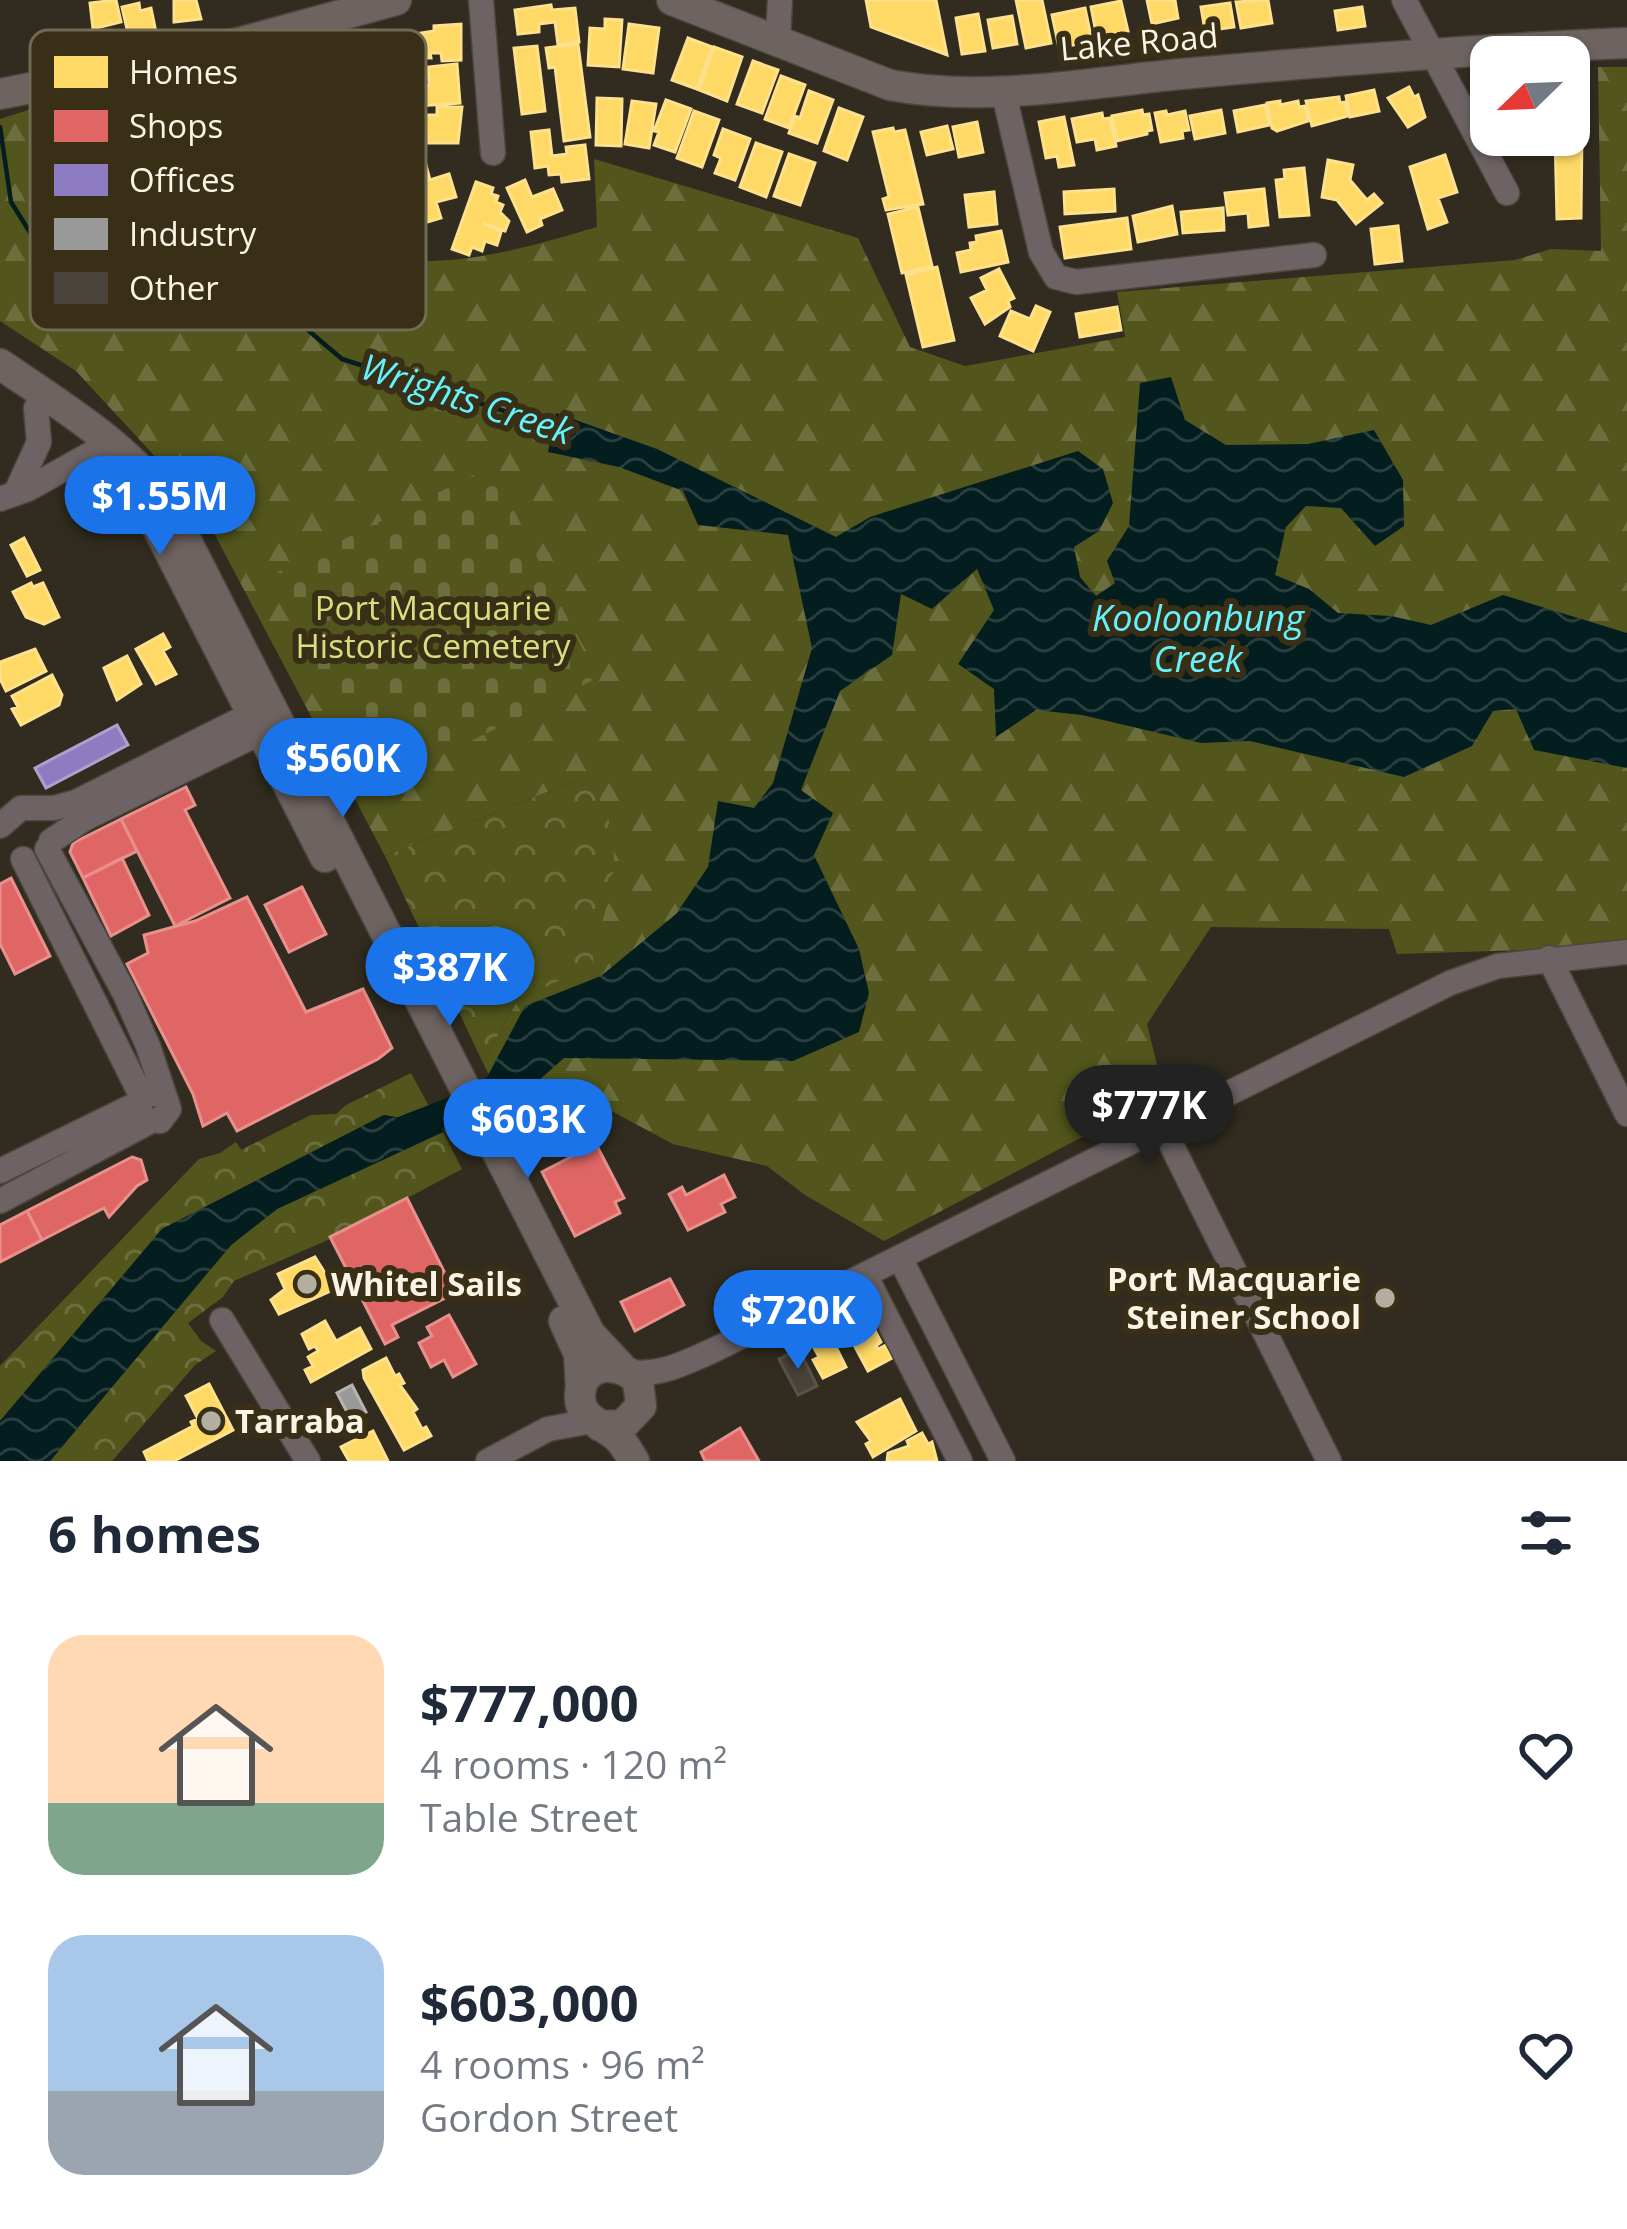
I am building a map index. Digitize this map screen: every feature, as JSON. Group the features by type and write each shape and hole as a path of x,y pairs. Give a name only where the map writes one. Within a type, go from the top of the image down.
{"main road":[{"name":"Lake Road","path":"672,0 890,85 926,92 1003,90 1429,52 1627,43"},
{"path":"282,30 385,1"},
{"path":"0,94 30,88"},
{"path":"0,364 147,474 181,524 266,719"},
{"path":"0,383 114,465 149,512 266,719 473,1125 590,1334 633,1387 639,1427 654,1461"},
{"path":"473,1125 579,1354 588,1408 634,1461"},
{"path":"588,1408 595,1370 633,1387"},
{"path":"588,1408 623,1425 633,1387"}],"street":[{"path":"481,0 493,153"},
{"path":"778,39 780,0"},
{"path":"1404,0 1507,193"},
{"path":"1003,90 1041,252 1056,277 1076,282 1314,255"},
{"path":"9,495 39,442 36,408"},
{"path":"9,495 94,452"},
{"path":"9,813 76,802 266,719"},
{"path":"28,854 266,719"},
{"path":"9,813 48,820 28,854"},
{"path":"9,813 4,847 28,854 149,1104"},
{"path":"633,1387 901,1260 1450,983 1485,970 1549,958 1627,952"},
{"path":"1549,958 1627,1114"},
{"path":"0,1172 149,1104"},
{"path":"0,1201 149,1104"},
{"path":"1162,1126 1329,1461"},
{"path":"901,1260 1003,1461"},
{"path":"866,1276 960,1461"},
{"path":"222,1319 308,1461"},
{"path":"488,1461 588,1408"}],"green space":[{"path":"1598,67 1627,67 1627,947 1397,954 1389,929 1211,927 1147,1024 1164,1094 884,1241 805,1195 767,1166 673,1144 587,1098 514,1126 483,1063 517,1001 592,963 583,778 385,856 198,503 76,371 0,321 0,119 30,110 30,330 426,330 426,261 474,257 597,227 594,159 858,238 910,347 965,366 1125,337 1117,292 1515,260 1551,249 1601,251"},
{"name":"Port Macquarie Historic Cemetery","path":"492,466 597,678 375,789 270,576"},
{"path":"583,778 600,800 614,844 610,890 592,964 517,1001 483,1063 385,856"},
{"path":"411,1073 430,1108 407,1119 384,1115 162,1229 0,1421 0,1366 199,1159 236,1142 241,1150 311,1115 336,1114"},
{"path":"443,1132 462,1169 330,1239 234,1281 223,1297 188,1323 216,1351 195,1365 112,1461 50,1461 231,1245 277,1209"}],"water":[{"name":"Kooloonbung Creek","path":"1171,377 1185,420 1226,445 1308,444 1374,430 1403,480 1404,526 1375,546 1341,508 1306,506 1286,527 1275,575 1309,589 1338,613 1391,616 1431,625 1503,595 1627,633 1627,768 1534,750 1516,709 1493,711 1472,746 1404,777 1250,741 1201,743 1082,715 1036,710 996,737 994,689 958,664 994,610 977,569 932,609 901,594 892,655 840,691 801,790 833,813 814,855 859,949 869,993 859,1032 793,1061 564,1058 501,1114 485,1081 525,1006 601,976 676,914 708,867 718,801 754,808 773,783 812,648 788,535 698,525 683,491 619,467 548,452 556,413 657,449 836,537 870,517 1078,451 1103,469 1113,503 1099,531 1074,547 1080,577 1096,596 1115,583 1107,561 1129,526 1140,383"},
{"path":"430,1108 443,1132 277,1209 231,1245 50,1461 0,1461 0,1421 162,1229 384,1115 407,1119"}],"building: Homes":[{"path":"116,0 121,22 93,29 90,3"},
{"path":"174,0 196,0 201,19 174,22"},
{"path":"866,0 936,0 947,55 871,27"},
{"path":"1016,0 1042,0 1051,43 1026,48"},
{"path":"1147,0 1175,0 1178,18 1152,24"},
{"path":"1268,0 1272,23 1241,28 1236,2"},
{"path":"1121,1 1128,31 1097,38 1091,7"},
{"path":"139,3 140,11 151,8 156,30 127,30 122,7"},
{"path":"1230,3 1234,27 1205,31 1201,7"},
{"path":"551,5 552,10 575,8 579,42 558,45 555,22 539,24 539,32 518,34 515,10"},
{"path":"1362,7 1365,26 1338,30 1335,11"},
{"path":"1085,8 1092,41 1059,48 1052,15"},
{"path":"978,14 985,51 962,54 956,18"},
{"path":"1012,16 1017,44 993,48 988,20"},
{"path":"605,19 622,20 619,67 588,65 590,28 605,29"},
{"path":"461,24 461,60 442,61 441,53 426,58 426,32 434,31 434,26"},
{"path":"629,24 659,28 653,73 623,69"},
{"path":"688,38 712,47 697,89 672,80"},
{"path":"578,44 590,137 564,141 555,67 549,68 546,48"},
{"path":"537,46 545,111 522,114 514,48"},
{"path":"714,47 742,57 727,101 699,90"},
{"path":"753,61 778,70 762,113 737,104"},
{"path":"457,64 460,103 426,105 428,67"},
{"path":"781,76 805,85 789,128 765,119"},
{"path":"1409,87 1414,97 1418,95 1425,117 1408,127 1388,98"},
{"path":"1374,90 1379,111 1350,117 1346,96"},
{"path":"809,91 833,100 817,143 789,133"},
{"path":"1339,97 1348,116 1312,126 1306,101"},
{"path":"597,98 622,99 621,146 596,145"},
{"path":"666,100 691,109 675,152 654,145 659,132 654,131"},
{"path":"632,101 656,104 649,148 625,144"},
{"path":"1280,101 1280,105 1298,101 1299,107 1305,106 1308,121 1277,131 1272,128 1267,103"},
{"path":"1265,105 1269,125 1238,132 1234,111"},
{"path":"437,107 462,107 458,143 426,143 426,115 437,115"},
{"path":"839,108 863,117 847,160 824,151"},
{"path":"1142,110 1143,115 1149,114 1152,130 1117,141 1112,116"},
{"path":"1221,110 1225,133 1195,139 1190,116"},
{"path":"694,111 719,120 702,167 677,158"},
{"path":"1166,111 1167,115 1185,111 1189,130 1182,131 1183,138 1161,142 1155,113"},
{"path":"1102,113 1103,119 1110,118 1116,146 1097,150 1095,139 1077,142 1072,119"},
{"path":"1064,117 1074,165 1059,167 1057,156 1046,158 1039,122"},
{"path":"977,122 983,152 959,157 953,127"},
{"path":"947,126 953,149 927,155 921,132"},
{"path":"893,128 894,132 905,130 923,204 886,210 883,199 889,197 873,132"},
{"path":"723,129 750,139 735,180 715,173 721,158 714,155"},
{"path":"549,130 552,156 567,154 566,147 585,145 589,179 562,182 561,174 549,175 548,166 535,168 531,132"},
{"path":"756,143 782,152 766,197 740,187"},
{"path":"789,154 815,163 800,205 774,196"},
{"path":"1445,155 1457,192 1438,198 1447,222 1428,229 1410,167"},
{"path":"1556,156 1582,156 1581,218 1557,219"},
{"path":"1328,160 1353,165 1350,180 1367,200 1374,194 1382,203 1356,224 1337,200 1322,197"},
{"path":"426,165 430,180 449,174 456,197 436,202 441,218 426,222"},
{"path":"1304,168 1309,215 1280,217 1276,180 1285,179 1284,170"},
{"path":"525,180 532,197 553,189 562,210 540,219 542,225 527,232 507,188"},
{"path":"476,182 493,188 491,194 498,196 496,202 503,205 500,212 509,221 505,231 483,223 501,232 497,245 485,241 482,251 472,247 469,255 452,249"},
{"path":"1114,189 1115,211 1065,214 1064,192"},
{"path":"1264,189 1268,225 1249,227 1248,213 1228,215 1225,193"},
{"path":"994,192 997,224 969,227 965,195"},
{"path":"1172,206 1177,234 1138,242 1133,216"},
{"path":"918,207 932,266 902,273 888,214"},
{"path":"1223,208 1224,230 1183,233 1181,212"},
{"path":"1127,218 1131,249 1065,258 1060,227"},
{"path":"1398,226 1402,261 1375,264 1371,229"},
{"path":"1001,231 1008,262 961,272 957,253 971,250 976,236"},
{"path":"937,267 954,340 923,347 906,275"},
{"path":"999,269 1014,298 1008,301 1010,307 985,324 971,298 987,290 981,278"},
{"path":"1036,306 1050,312 1033,351 1000,336 1011,311 1030,319"},
{"path":"1117,307 1121,330 1080,337 1076,314"},
{"path":"24,538 40,570 27,576 11,545"},
{"path":"31,583 33,587 43,583 59,617 44,624 26,617 13,592"},
{"path":"163,634 170,647 163,651 176,674 156,684 136,649"},
{"path":"35,649 46,671 6,691 0,662"},
{"path":"127,656 141,684 117,700 104,668"},
{"path":"52,675 62,695 59,705 21,725 12,709 18,707 12,696"},
{"name":"Whitel Sails","path":"315,1257 335,1289 279,1314 271,1300 285,1289 278,1274"},
{"path":"864,1309 881,1342 876,1346 886,1345 892,1358 868,1371 841,1321"},
{"path":"325,1321 336,1341 360,1328 371,1349 311,1382 305,1370 313,1366 308,1357 318,1351 315,1346 309,1349 302,1334"},
{"path":"824,1340 826,1344 833,1341 846,1367 823,1378 813,1360 819,1357 813,1346"},
{"path":"386,1358 404,1383 400,1385 417,1409 413,1412 422,1429 426,1427 431,1436 404,1450 364,1378 363,1370"},
{"name":"Tarraba","path":"209,1384 233,1430 174,1461 148,1461 144,1452 193,1426 191,1422 198,1419 186,1396"},
{"path":"900,1399 916,1431 873,1457 866,1444 871,1441 857,1422"},
{"path":"373,1431 388,1461 349,1461 341,1447"},
{"path":"922,1433 928,1444 932,1442 937,1461 887,1461 888,1453 909,1446 907,1441"}],"building: Shops":[{"path":"186,787 195,805 185,810 230,898 175,926 121,819"},
{"path":"121,819 137,851 83,878 70,852 73,843"},
{"path":"122,858 149,915 111,936 83,878"},
{"path":"11,878 50,956 15,974 0,944 0,884"},
{"path":"302,887 326,934 289,952 265,905"},
{"path":"247,897 306,1012 363,989 392,1048 237,1131 227,1113 203,1126 193,1094 127,964 148,953 144,935 195,921"},
{"path":"596,1144 624,1198 615,1202 620,1213 575,1236 542,1172"},
{"path":"132,1157 141,1160 147,1180 109,1217 104,1208 42,1240 27,1211"},
{"path":"724,1175 735,1197 721,1204 725,1212 688,1230 669,1194 682,1187 686,1195"},
{"path":"407,1198 455,1293 392,1325 398,1337 385,1344 330,1237"},
{"path":"27,1211 42,1240 0,1262 0,1225"},
{"path":"670,1279 684,1305 635,1331 621,1302"},
{"path":"449,1315 476,1364 453,1377 444,1360 431,1367 419,1343 432,1336 427,1327"},
{"path":"740,1428 759,1461 705,1461 701,1452"}],"building: Offices":[{"path":"117,725 128,745 46,788 35,768"}],"building: Industry":[{"path":"352,1385 366,1412 351,1420 337,1393"}],"building: Other":[{"path":"799,1349 817,1386 798,1395 779,1359"}],"waterway":[{"name":"Wrights Creek","path":"0,127 11,202 30,232"},
{"name":"Wrights Creek","path":"308,330 342,359 557,428"},
{"path":"404,1129 495,1094"}],"place":[{"name":"Whitel Sails","path":"307,1284"},
{"name":"Port Macquarie Steiner School","path":"1385,1298"},
{"name":"Tarraba","path":"211,1421"}]}
